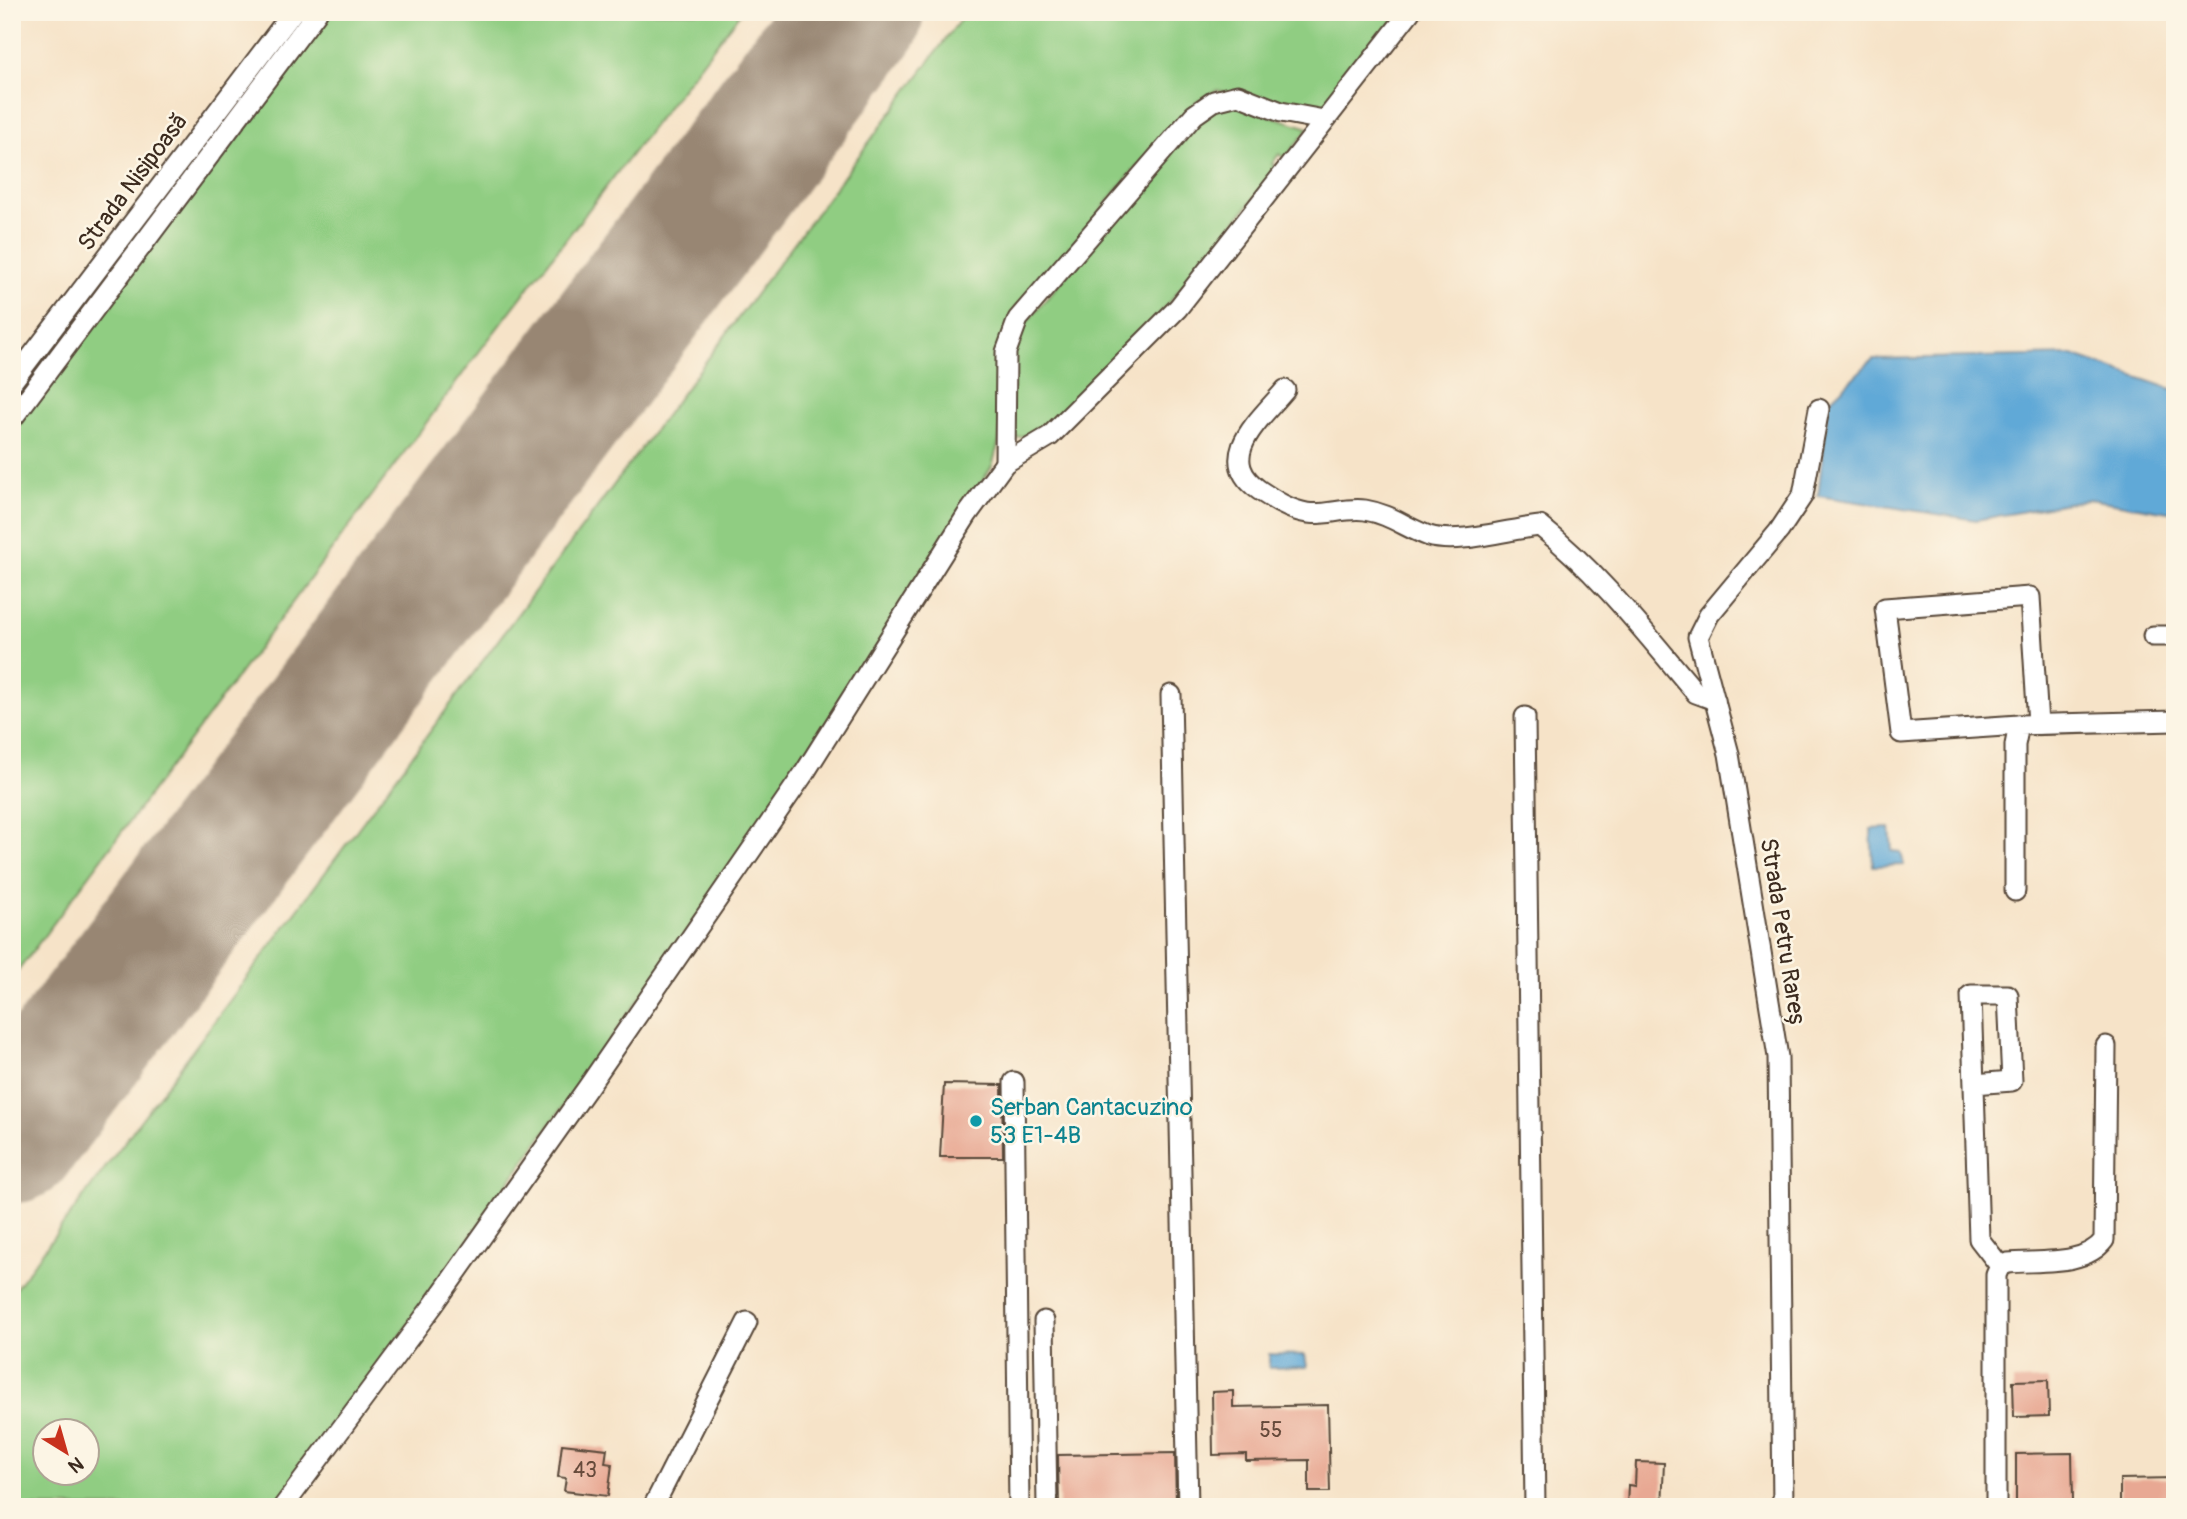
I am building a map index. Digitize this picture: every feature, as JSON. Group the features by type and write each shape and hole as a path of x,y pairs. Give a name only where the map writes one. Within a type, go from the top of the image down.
{"street":[{"name":"Strada Nisipoasă","path":"12,382 293,12"},
{"path":"12,419 317,12"},
{"path":"283,1507 432,1307 588,1087 804,772 967,515 1005,463 1050,436 1178,308 1308,145 1324,120 1349,94 1410,12"},
{"path":"1005,463 1006,352 1018,318 1194,115 1214,100 1238,95 1281,112 1324,120"},
{"path":"1285,390 1245,438 1238,454 1241,470 1253,485 1278,503 1308,513 1364,510 1391,516 1429,536 1449,539 1540,526 1577,556 1696,693 1715,700"},
{"name":"Strada Petru Rareș","path":"1783,1507 1778,1057 1729,754 1698,637 1709,615 1779,531 1803,495 1819,409"},
{"path":"2015,891 2014,745 2028,725 2030,597 1885,608 1901,733 2028,725 2175,721"},
{"path":"2153,636 2175,636"},
{"path":"1171,695 1188,1507"},
{"path":"1525,717 1535,1507"},
{"path":"1974,1084 2012,1081 2008,995 1971,995 1979,1239 2000,1266"},
{"path":"2000,1266 2083,1256 2096,1251 2104,1240 2106,1046"},
{"path":"1014,1082 1019,1507"},
{"path":"1996,1507 1996,1275 2000,1266"},
{"path":"1044,1321 1047,1507"},
{"path":"653,1507 747,1322"}],"green space":[{"path":"333,12 741,12 482,348 12,979 12,428 283,66 297,60"},
{"path":"966,12 1400,12 1324,107 1300,110 1217,90 1196,102 1128,177 1014,317 999,442 992,466 785,793 279,1507 12,1507 12,1293"},
{"path":"1233,104 1309,128 1285,158 1279,154 1272,164 1278,169 1140,338 1049,428 1010,440 1012,350 1020,330 1207,109"}],"water":[{"path":"2072,355 2175,390 2175,513 2089,499 1976,520 1818,496 1829,401 1873,359"},
{"path":"1890,828 1892,851 1901,852 1904,865 1873,866 1871,829"},
{"path":"1269,1354 1305,1355 1307,1367 1269,1368"}],"building":[{"name":"Serban Cantacuzino 53 E1-4B","path":"944,1084 1002,1085 1003,1157 940,1157"},
{"path":"2048,1380 2049,1416 2014,1417 2013,1381"},
{"path":"1233,1391 1233,1407 1328,1405 1330,1492 1309,1492 1309,1460 1246,1461 1246,1454 1213,1455 1212,1392"},
{"path":"562,1444 607,1449 605,1463 612,1464 608,1496 564,1491 566,1478 558,1477"},
{"path":"1175,1453 1176,1507 1059,1507 1058,1455"},
{"path":"2072,1453 2073,1501 2016,1502 2016,1454"},
{"path":"1636,1462 1664,1463 1662,1507 1627,1507 1628,1485 1635,1486"},
{"path":"2175,1478 2175,1507 2120,1507 2120,1479"}],"runway":[{"path":"12,1136 856,12"}],"place":[{"name":"Serban Cantacuzino 53 E1-4B","path":"976,1121"}]}
